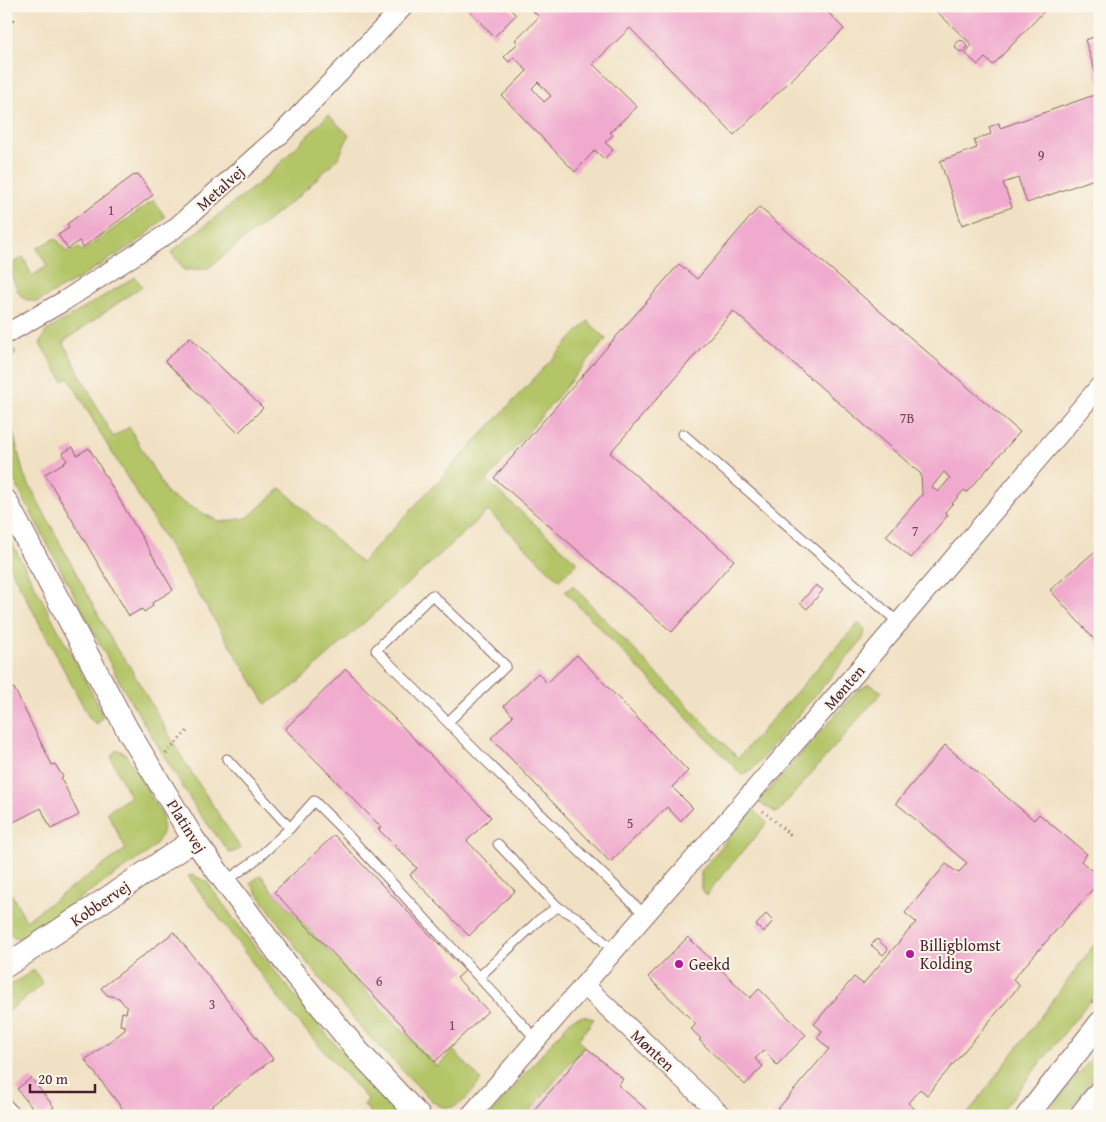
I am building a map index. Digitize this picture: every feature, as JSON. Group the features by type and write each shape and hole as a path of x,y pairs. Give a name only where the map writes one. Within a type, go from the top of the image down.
{"street":[{"name":"Metalvej","path":"6,334 64,301 173,230 281,134 404,6"},
{"name":"Mønten","path":"470,1116 899,623 1100,386"},
{"name":"Platinvej","path":"6,501 127,728 194,840 291,970 360,1052 419,1116"},
{"name":"Kobbervej","path":"10,960 194,840"},
{"name":"Mønten","path":"584,985 722,1116"},
{"path":"1027,1116 1100,1023"},
{"path":"1080,1116 1100,1091"}],"lane":[{"path":"683,434 899,623"},
{"path":"448,722 506,666 432,595 376,650 448,722 645,915"},
{"path":"227,759 290,828"},
{"path":"225,882 258,858 290,828 314,801 346,833 537,1040"},
{"path":"498,844 558,907 578,918 614,951"},
{"path":"479,977 540,920 558,907"},
{"path":"6,1103 18,1116"}],"path":[{"path":"152,769 189,729"},
{"path":"747,797 793,837"}],"green space":[{"path":"328,115 349,135 339,157 300,195 207,269 184,270 171,252 264,179"},
{"path":"154,200 165,217 143,238 37,302 24,299 18,292 8,266 23,257 32,276 47,266 37,248 56,238 67,252 78,247 82,251"},
{"path":"135,277 142,286 63,342 113,437 129,427 168,495 220,522 247,518 281,488 361,563 588,321 606,339 487,481 578,563 559,580 488,511 293,687 266,704 106,443 69,378 63,381 40,344 46,331"},
{"path":"12,347 16,352 6,367 6,349"},
{"path":"6,405 24,475 117,650 127,662 184,761 241,849 230,853 198,812 124,690 6,465"},
{"path":"6,532 101,710 102,720 97,724 90,719 6,560"},
{"path":"573,586 738,758 859,623 865,630 863,639 751,771 741,774 565,592"},
{"path":"869,684 882,692 777,813 758,802 857,691"},
{"path":"118,750 125,753 162,815 163,827 158,840 147,853 20,939 12,936 6,924 6,892 12,895 26,920 126,849 107,812 130,797 111,758 114,752"},
{"path":"753,809 767,823 714,885 707,896 701,888 701,871"},
{"path":"193,875 207,882 247,937 332,1041 401,1116 373,1116 364,1105 368,1100 289,1012 188,876"},
{"path":"261,875 270,888 437,1067 453,1050 481,1080 465,1100 449,1107 442,1107 432,1101 363,1030 308,964 250,883"},
{"path":"1100,937 1100,988 998,1116 966,1116"},
{"path":"34,970 42,985 6,1013 6,988"},
{"path":"583,1016 594,1019 578,1040 584,1046 526,1116 489,1116 572,1019"},
{"path":"1100,1048 1100,1070 1064,1116 1044,1116"}],"building":[{"path":"465,6 507,6 516,15 494,37"},
{"path":"535,6 822,6 844,29 734,135 630,28 593,64 637,107 610,132 613,135 605,142 613,150 604,159 595,150 575,172 502,96 527,71 514,57 509,62 504,57 518,43 515,40 539,17 531,9","holes":["538,82 551,96 544,102 532,88"]},
{"path":"941,6 1049,6 993,65 985,58 978,65 965,53 972,45 936,11"},
{"path":"6,13 14,20 6,27"},
{"path":"1100,35 1100,83 1099,83 1085,40"},
{"path":"961,40 967,46 961,52 955,46"},
{"path":"1100,93 1100,177 1027,203 1018,178 1003,183 1012,207 962,225 940,161 977,148 974,140 991,134 989,127 999,123 1000,128"},
{"path":"138,174 153,195 83,247 79,241 68,249 58,235 69,228 67,224"},
{"path":"759,207 1020,432 967,492 964,490 945,512 948,515 911,558 886,536 922,495 921,474 733,311 610,453 734,560 672,632 494,478 679,264 697,279","holes":["944,472 950,478 938,492 932,487"]},
{"path":"190,337 263,408 238,433 165,361"},
{"path":"73,447 77,455 89,448 173,590 152,603 153,606 144,612 142,609 129,616 45,474 67,461 63,453"},
{"path":"1100,547 1100,646 1050,590"},
{"path":"816,585 823,590 807,609 800,603"},
{"path":"577,655 688,771 672,787 693,808 680,821 667,807 610,862 491,738 513,716 504,706 538,673 547,683"},
{"path":"346,669 491,817 467,841 515,891 469,936 410,875 417,868 378,829 381,827 285,729"},
{"path":"14,688 52,765 55,764 63,777 61,778 79,815 51,829 41,808 6,826 6,692"},
{"path":"945,745 1034,820 1039,814 1087,854 1081,861 1100,878 1100,881 1013,979 1020,985 927,1095 920,1089 908,1103 923,1116 772,1116 829,1049 817,1038 822,1031 814,1024 854,977 863,984 916,922 905,913 946,864 958,873 967,863 896,803"},
{"path":"334,835 465,971 457,978 488,1011 435,1062 405,1028 274,892"},
{"path":"766,914 773,921 764,932 756,925"},
{"path":"174,932 273,1059 208,1109 213,1116 128,1116 85,1060 125,1030 125,1026 120,1025 122,1012 126,1013 127,1008 119,998 107,995 101,988"},
{"path":"688,937 750,998 759,989 806,1035 777,1065 763,1051 755,1059 763,1066 745,1085 699,1040 701,1039 691,1029 696,1024 648,977"},
{"path":"877,939 888,949 883,955 871,945"},
{"path":"587,1048 623,1079 618,1085 654,1116 529,1116"},
{"path":"31,1078 54,1107 43,1116 39,1116 17,1089"}],"place":[{"name":"Billigblomst Kolding","path":"910,954"},
{"name":"Geekd","path":"679,964"}]}
